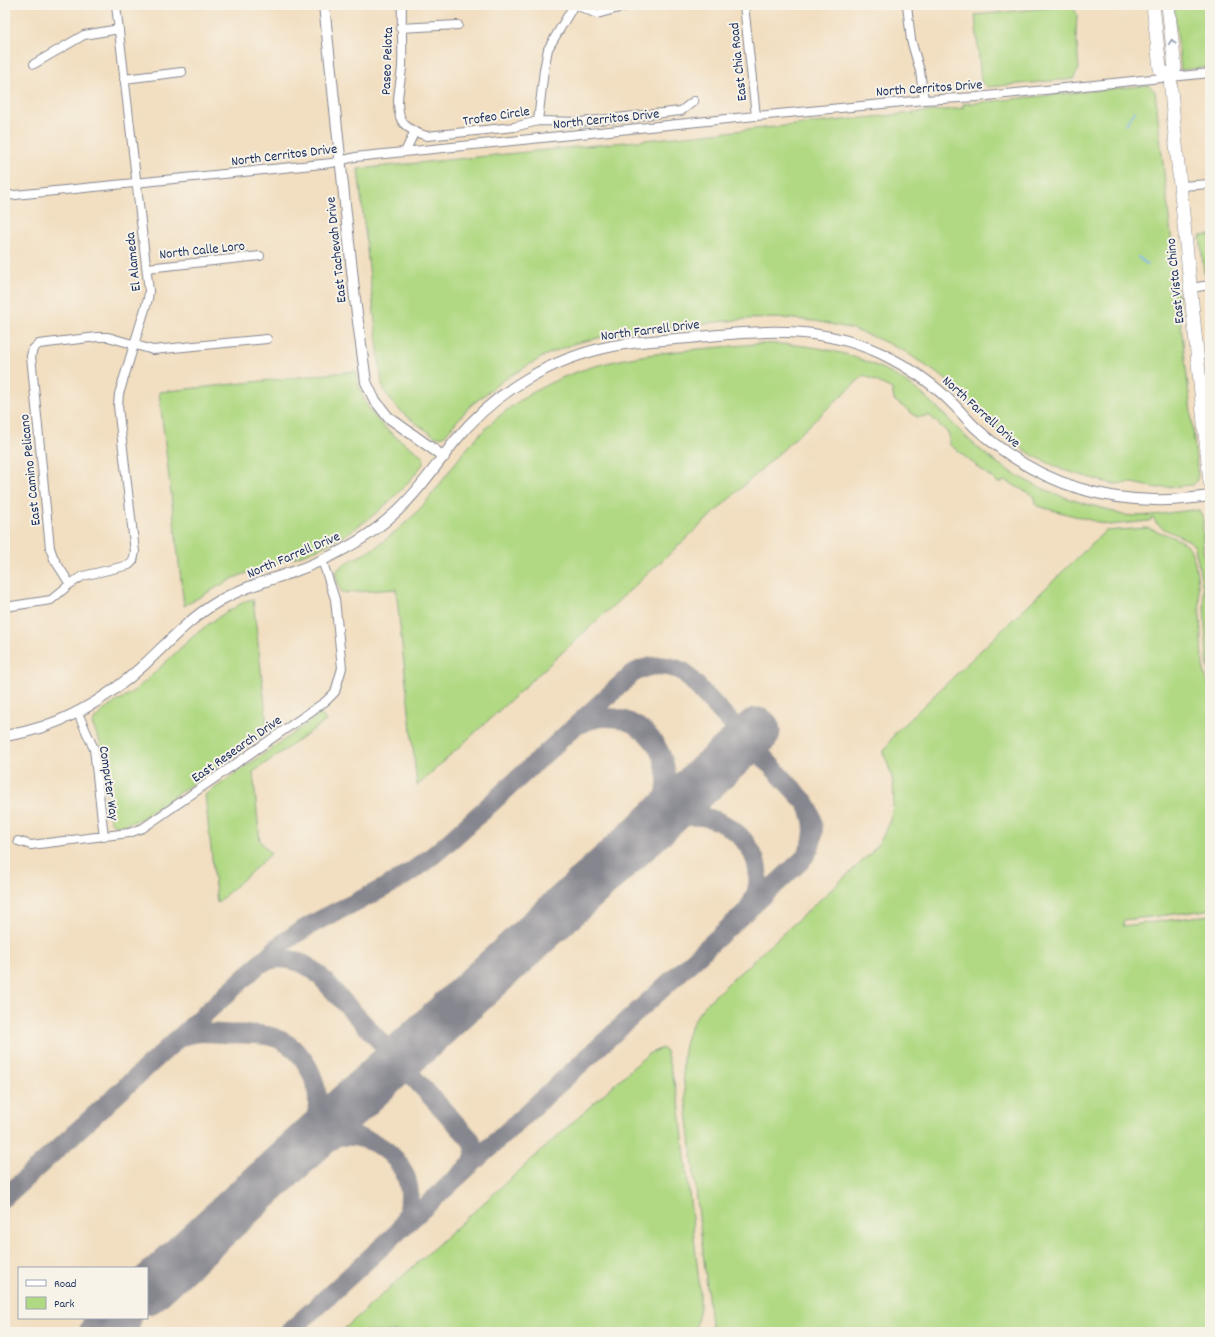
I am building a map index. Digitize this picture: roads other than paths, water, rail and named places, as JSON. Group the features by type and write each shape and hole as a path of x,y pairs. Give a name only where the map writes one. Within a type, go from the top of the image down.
{"main road":[{"name":"East Vista Chino","path":"1153,5 1160,69 1170,77"},
{"name":"East Vista Chino","path":"1168,5 1175,68 1170,77 1191,288 1206,387 1210,482"}],"street":[{"name":"El Alameda","path":"70,584 83,576 122,569 133,561 135,552 118,406 119,394 148,299 147,268 116,5"},
{"name":"East Tachevah Drive","path":"324,5 355,299 366,382 374,399 388,417 444,457"},
{"name":"Paseo Pelota","path":"402,5 400,28 402,66 398,101 401,118 414,133"},
{"path":"538,121 548,49 575,5 597,14 630,5"},
{"name":"East Chia Road","path":"744,5 756,116"},
{"path":"907,5 910,38 920,71 924,100"},
{"path":"400,28 458,25"},
{"path":"34,64 84,35 118,29"},
{"path":"124,79 182,72"},
{"name":"North Cerritos Drive","path":"5,196 340,161 355,157 756,116 924,100 977,97 1210,73"},
{"name":"Trofeo Circle","path":"414,133 427,136 454,134 514,127 538,121 580,122 681,111 694,101"},
{"path":"406,152 414,133"},
{"path":"1181,186 1210,184"},
{"name":"North Calle Loro","path":"147,268 260,256"},
{"path":"1191,288 1210,285"},
{"name":"North Farrell Drive","path":"5,736 24,733 46,725 103,698 122,683 176,632 202,612 222,600 257,583 322,560 366,536 389,519 420,489 471,423 495,402 537,374 569,359 613,346 756,331 788,331 820,334 851,342 880,353 902,365 939,391 971,423 1007,454 1023,464 1059,482 1086,491 1120,498 1157,501 1210,496"},
{"name":"East Camino Pelicano","path":"70,584 54,559 50,548 31,356 33,349 39,344 97,336 108,337 133,345"},
{"path":"133,345 153,350 267,339"},
{"name":"East Research Drive","path":"18,841 31,845 104,837 129,833 143,828 326,700 335,692 342,668 335,599 322,560"},
{"path":"5,607 52,600 70,584"},
{"name":"Computer Way","path":"77,711 94,749 104,837"}],"waterway":[{"path":"1126,124 1135,111"},
{"path":"1138,257 1148,265"}]}
